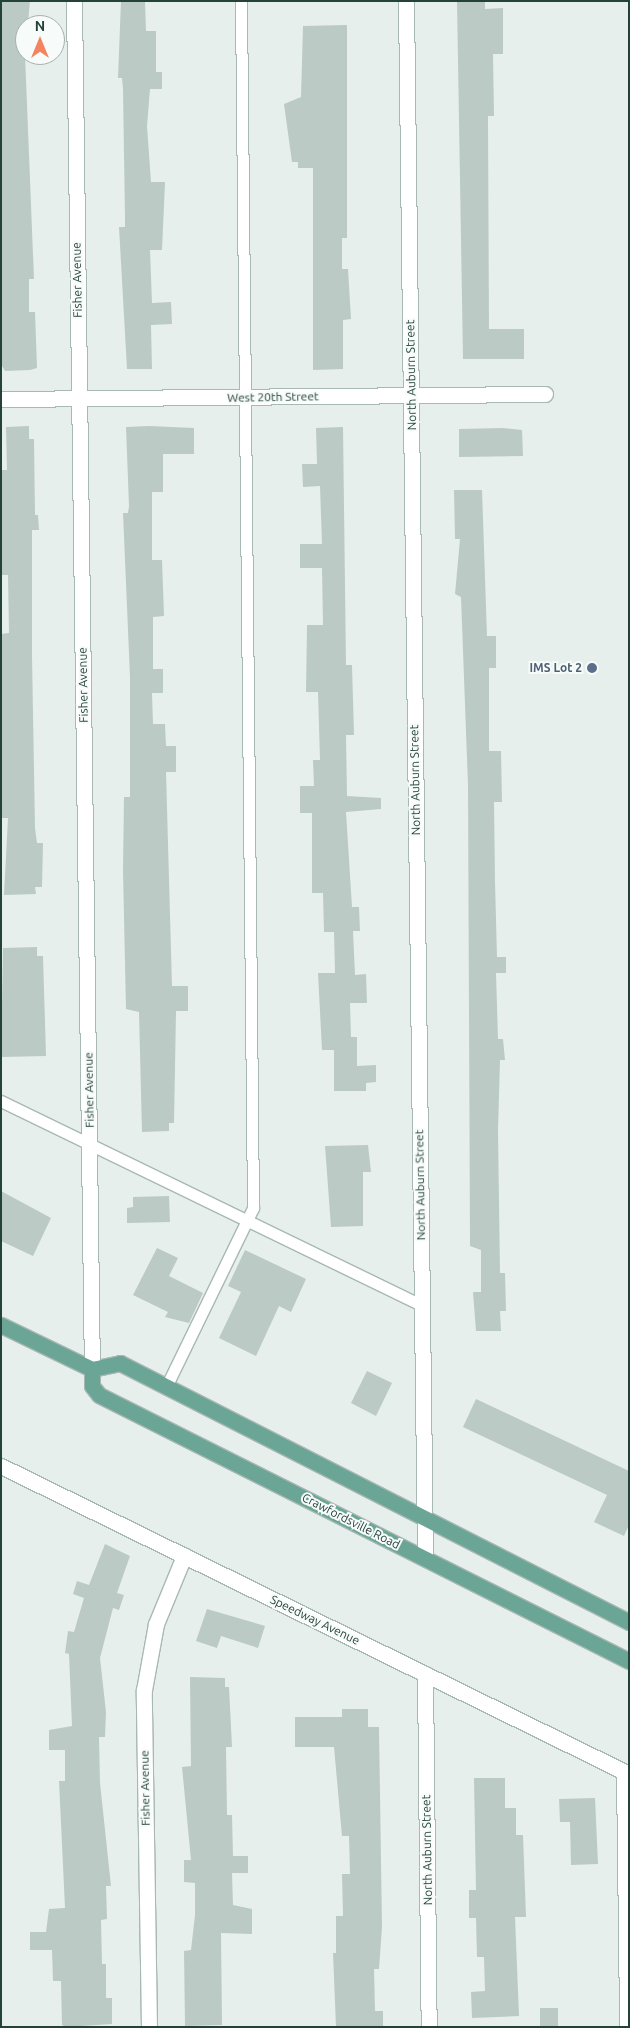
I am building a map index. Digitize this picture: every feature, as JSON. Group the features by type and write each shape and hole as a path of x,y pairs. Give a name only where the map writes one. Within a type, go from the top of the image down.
{"main road":[{"path":"1,1325 92,1369 120,1363 629,1622"},
{"name":"Crawfordsville Road","path":"92,1369 92,1386 99,1395 629,1661"}],"street":[{"name":"Fisher Avenue","path":"74,1 92,1369"},
{"name":"North Auburn Street","path":"406,1 425,1558"},
{"name":"West 20th Street","path":"1,399 545,394"},
{"name":"Speedway Avenue","path":"1,1466 626,1773"},
{"name":"Fisher Avenue","path":"149,2027 144,1690 156,1624 184,1556"},
{"name":"North Auburn Street","path":"425,1674 429,2027"}],"lane":[{"path":"166,1387 250,1222 253,1199 247,397 241,1"},
{"path":"1,1100 421,1305"},
{"path":"625,2027 626,1773"}],"building":[{"path":"1,1 30,1 29,15 15,15 15,65 25,65 34,279 29,279 29,312 35,312 37,368 5,371 1,364"},
{"path":"121,1 145,1 146,31 156,31 156,72 162,72 162,89 150,89 147,126 151,182 165,182 162,250 150,250 152,303 171,302 172,324 151,325 152,369 127,369 119,227 125,227 123,89 122,78 118,78"},
{"path":"457,1 485,1 485,9 503,8 503,54 493,54 494,116 488,116 489,329 524,329 524,359 463,359"},
{"path":"347,25 347,238 342,238 342,269 348,269 351,319 343,320 343,369 313,370 313,168 298,168 298,162 292,162 284,104 301,97 303,26"},
{"path":"29,426 29,439 34,439 35,515 38,515 39,530 32,530 32,655 35,828 37,843 43,843 42,887 35,887 36,894 4,895 8,818 1,818 1,634 9,633 8,575 1,575 1,470 7,470 6,427"},
{"path":"126,427 194,428 194,454 163,454 163,492 152,492 152,560 162,560 164,616 153,617 153,669 163,669 163,693 152,693 153,724 165,724 166,746 176,746 176,772 166,772 172,986 188,986 188,1011 176,1011 174,1123 169,1123 169,1131 142,1132 139,1012 126,1009 123,871 124,797 130,797 130,677 123,513 128,513 129,506"},
{"path":"343,427 346,665 352,665 354,735 346,735 347,796 381,798 381,809 346,812 352,907 359,907 360,931 353,931 355,975 366,974 367,1003 350,1003 351,1037 357,1037 357,1066 376,1065 376,1082 366,1083 366,1091 334,1091 334,1050 322,1050 318,973 335,973 334,932 324,932 323,893 312,893 312,813 300,813 300,786 314,786 313,760 320,760 318,692 306,692 307,625 323,625 322,568 300,568 300,544 322,544 320,486 303,487 302,464 317,464 316,428"},
{"path":"503,428 522,430 523,456 459,457 459,429"},
{"path":"454,490 482,490 487,636 496,636 496,668 489,668 489,751 501,751 502,802 494,802 495,882 497,957 506,957 506,973 496,973 498,1039 503,1039 505,1060 500,1060 498,1131 500,1273 505,1273 506,1311 500,1311 501,1331 476,1331 473,1292 481,1292 481,1250 470,1246 468,785 461,597 455,594 460,539 455,539"},
{"path":"37,947 37,956 43,956 46,1056 1,1057 3,948"},
{"path":"368,1145 371,1172 363,1172 363,1226 331,1227 325,1146"},
{"path":"1,1191 51,1218 33,1256 1,1241"},
{"path":"169,1196 170,1222 127,1223 127,1208 133,1207 133,1197"},
{"path":"157,1248 178,1258 169,1276 203,1293 189,1323 165,1317 168,1312 133,1295"},
{"path":"245,1250 306,1279 291,1312 279,1306 256,1356 219,1338 241,1292 228,1286"},
{"path":"367,1371 392,1383 376,1416 351,1403"},
{"path":"476,1399 629,1471 629,1525 624,1536 594,1522 607,1495 463,1427"},
{"path":"105,1544 130,1556 117,1593 124,1595 119,1610 113,1608 100,1658 106,1712 105,1737 99,1737 100,1783 111,1886 106,1886 107,1919 101,1920 102,1964 106,1964 106,1998 112,1998 112,2024 67,2027 62,2025 61,1981 53,1981 52,1950 30,1950 30,1932 46,1932 49,1909 65,1908 59,1781 65,1781 65,1750 49,1750 49,1730 72,1726 69,1654 65,1653 68,1631 74,1632 84,1598 73,1594 77,1581 89,1585"},
{"path":"207,1609 265,1626 258,1648 221,1636 217,1648 196,1641"},
{"path":"190,1677 225,1678 225,1687 229,1687 232,1747 226,1747 227,1815 232,1815 233,1856 248,1856 248,1873 232,1873 233,1905 252,1909 252,1934 221,1933 222,2025 185,2026 184,1951 191,1950 195,1915 195,1883 184,1882 184,1860 191,1860 182,1767 191,1766"},
{"path":"342,1709 368,1709 368,1727 379,1727 382,1927 379,1969 374,1969 375,2011 383,2011 383,2027 336,2027 333,1953 336,1953 336,1916 343,1916 342,1874 350,1874 349,1836 342,1836 334,1747 295,1747 295,1717 342,1717"},
{"path":"474,1778 505,1778 505,1808 516,1808 516,1835 523,1835 526,1917 515,1917 519,2016 472,2018 471,1992 485,1991 484,1957 477,1957 476,1918 469,1918 469,1890 476,1890"},
{"path":"595,1798 598,1864 571,1865 570,1822 560,1822 559,1799"},
{"path":"540,2008 558,2008 558,2027 540,2027"}],"place":[{"name":"IMS Lot 2","path":"592,668"}]}
